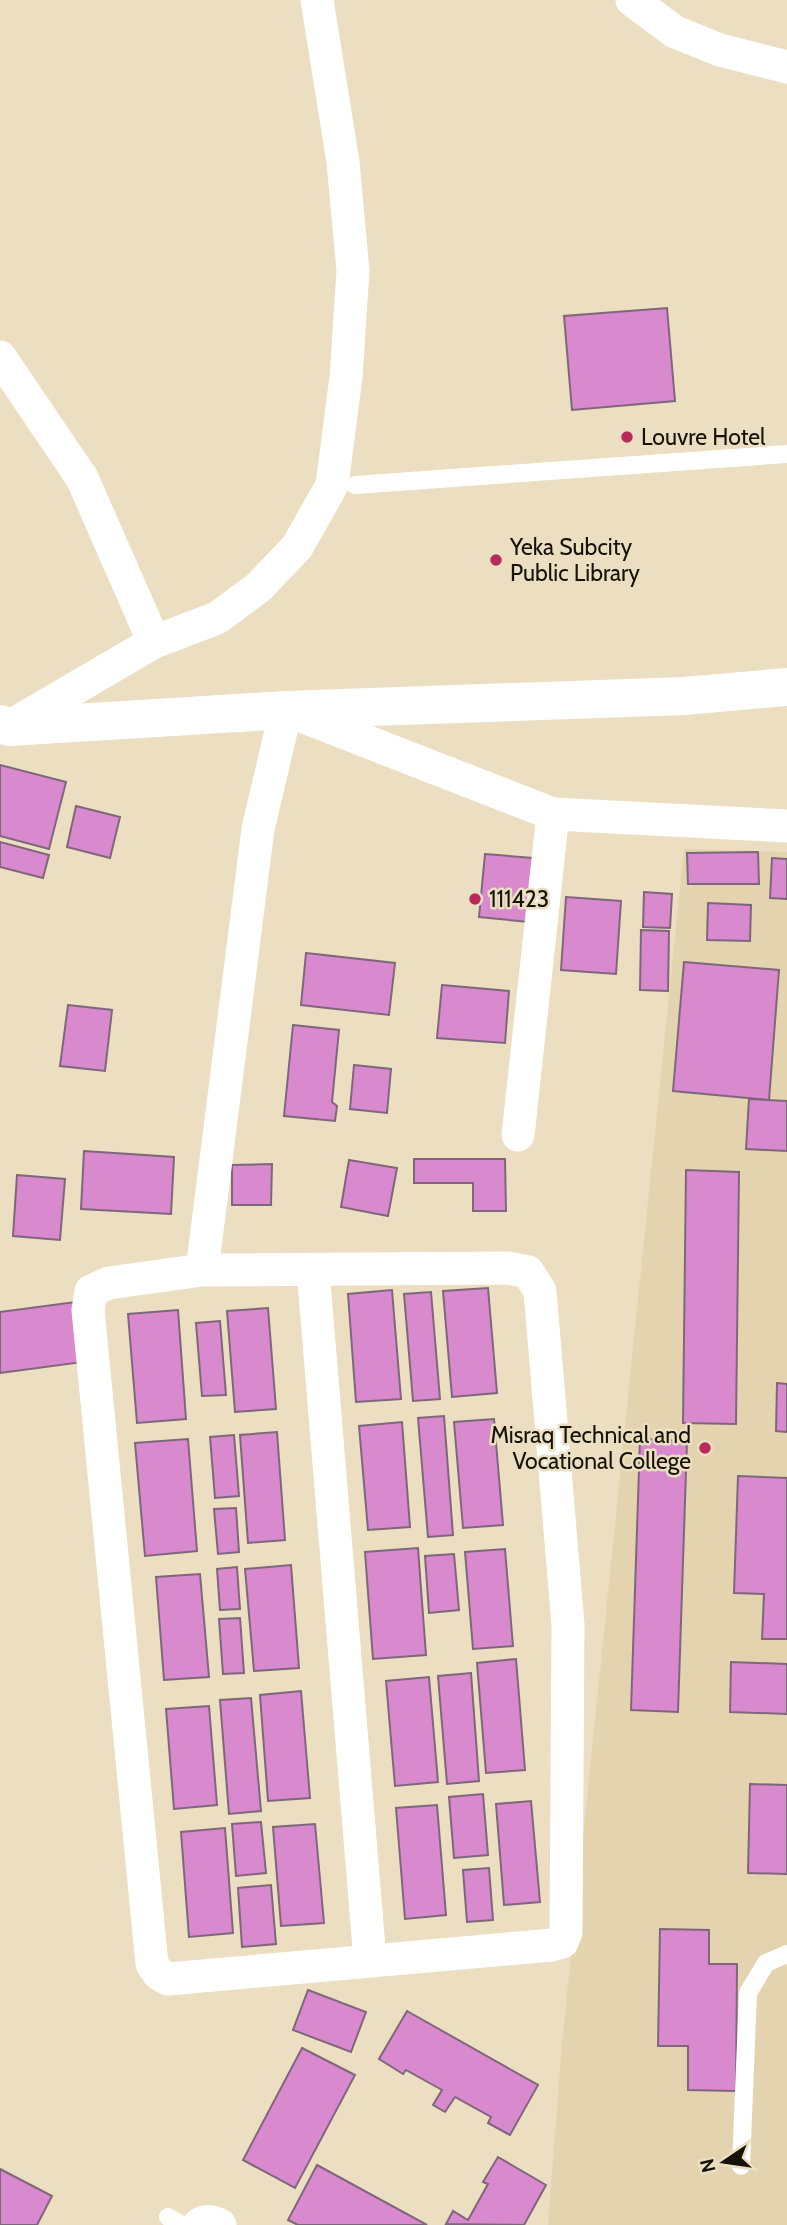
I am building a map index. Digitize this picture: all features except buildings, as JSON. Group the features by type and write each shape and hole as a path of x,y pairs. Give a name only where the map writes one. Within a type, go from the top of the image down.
{"street":[{"path":"5,726 154,642 217,618 259,587 297,547 332,485 346,377 352,271 343,162 317,0"},
{"path":"632,0 675,32 720,50 787,67"},
{"path":"0,357 82,478 154,642"},
{"path":"5,726 286,710 684,696 787,687"},
{"path":"286,710 553,814 787,826"},
{"path":"202,1270 258,829 286,710"},
{"path":"518,1135 553,814"},
{"path":"508,1268 528,1272 540,1291 568,1625 566,1932 562,1942 168,1979 152,1964 88,1310 91,1292 109,1283 202,1270 508,1268"},
{"path":"313,1270 370,1960"},
{"path":"183,2222 215,2222 220,2225"}],"lane":[{"path":"355,485 787,454"},
{"path":"741,2166 748,1993 766,1963 787,1954"}],"shaded area":[{"name":"Misraq Technical and Vocational College","path":"684,849 787,852 787,2225 548,2225 562,2044"}],"place":[{"name":"Louvre Hotel","path":"627,437"},
{"name":"Yeka Subcity Public Library","path":"496,560"},
{"name":"111423","path":"475,899"},
{"name":"Misraq Technical and Vocational College","path":"705,1448"}]}
